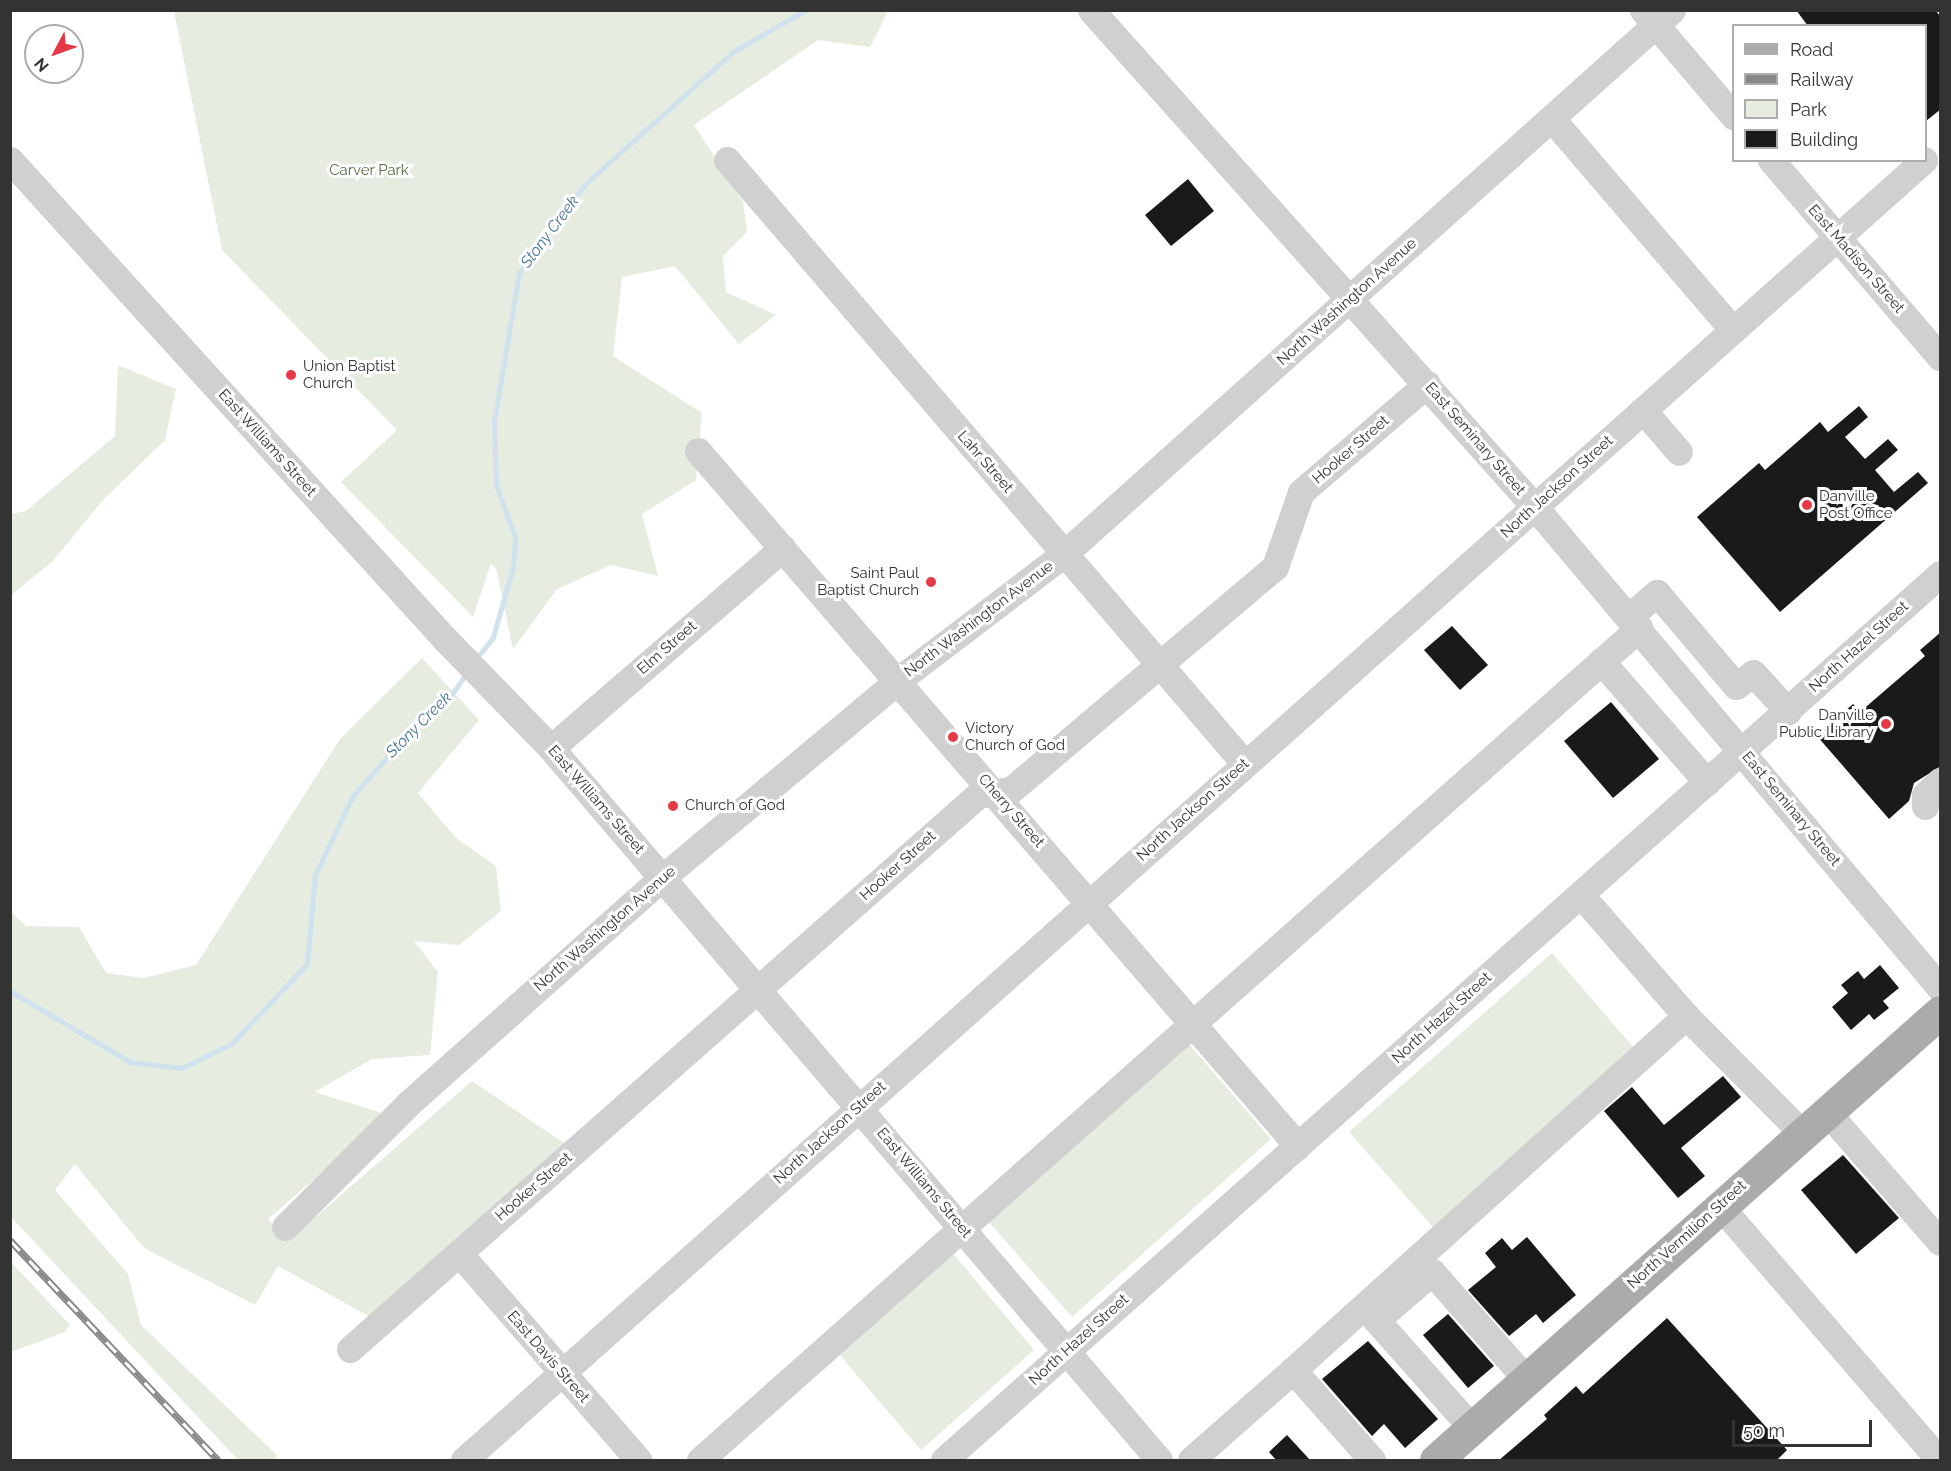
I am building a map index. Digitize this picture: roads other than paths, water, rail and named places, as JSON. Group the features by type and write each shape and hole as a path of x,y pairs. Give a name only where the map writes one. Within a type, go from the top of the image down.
{"main road":[{"name":"North Vermilion Street","path":"1436,1461 1801,1132 1941,1012"}],"street":[{"name":"East Seminary Street","path":"1091,10 1534,506 1941,988"},
{"name":"North Washington Avenue","path":"285,1227 409,1103 663,878 897,681 1064,554 1552,119 1657,16"},
{"path":"1657,16 1732,114"},
{"path":"1552,119 1733,330"},
{"name":"North Jackson Street","path":"1927,158 1941,146"},
{"name":"East Williams Street","path":"10,160 444,638 551,748 1068,1350 1159,1461"},
{"name":"Lahr Street","path":"727,160 1245,764"},
{"name":"East Madison Street","path":"1773,162 1941,357"},
{"name":"North Jackson Street","path":"464,1461 1923,162"},
{"name":"Hooker Street","path":"350,1349 978,795 1011,790 1161,666 1275,567 1301,492 1427,384"},
{"path":"1643,410 1680,452"},
{"name":"Cherry Street","path":"698,451 1090,902 1298,1146"},
{"name":"Elm Street","path":"551,748 783,548"},
{"name":"North Hazel Street","path":"944,1461 1941,574"},
{"path":"700,1461 963,1230 1601,661 1657,592 1736,686 1752,673 1788,711"},
{"path":"1601,661 1707,782"},
{"path":"1925,806 1925,795 1941,781"},
{"path":"1581,895 1686,1016 1801,1132"},
{"path":"1191,1461 1686,1016"},
{"path":"1827,1112 1941,1242"},
{"path":"1720,1206 1934,1454"},
{"name":"East Davis Street","path":"459,1253 638,1461"},
{"path":"1472,1428 1376,1320 1432,1272 1526,1380"},
{"path":"1293,1370 1372,1461"}],"waterway":[{"name":"Stony Creek","path":"476,659 493,637 513,567 515,537 496,485 494,422 519,273 584,185 734,51 806,10"},
{"name":"Stony Creek","path":"10,991 130,1062 182,1068 231,1044 307,964 315,875 352,797 406,735 447,701 467,672"}],"railway":[{"path":"10,1240 218,1460"}],"place":[{"name":"Union Baptist Church","path":"291,375"},
{"name":"Danville Post Office","path":"1807,505"},
{"name":"Saint Paul Baptist Church","path":"931,582"},
{"name":"Danville Public Library","path":"1886,724"},
{"name":"Victory Church of God","path":"953,737"},
{"name":"Church of God","path":"673,806"}],"park label":[{"name":"Carver Park","path":"369,171"}]}
